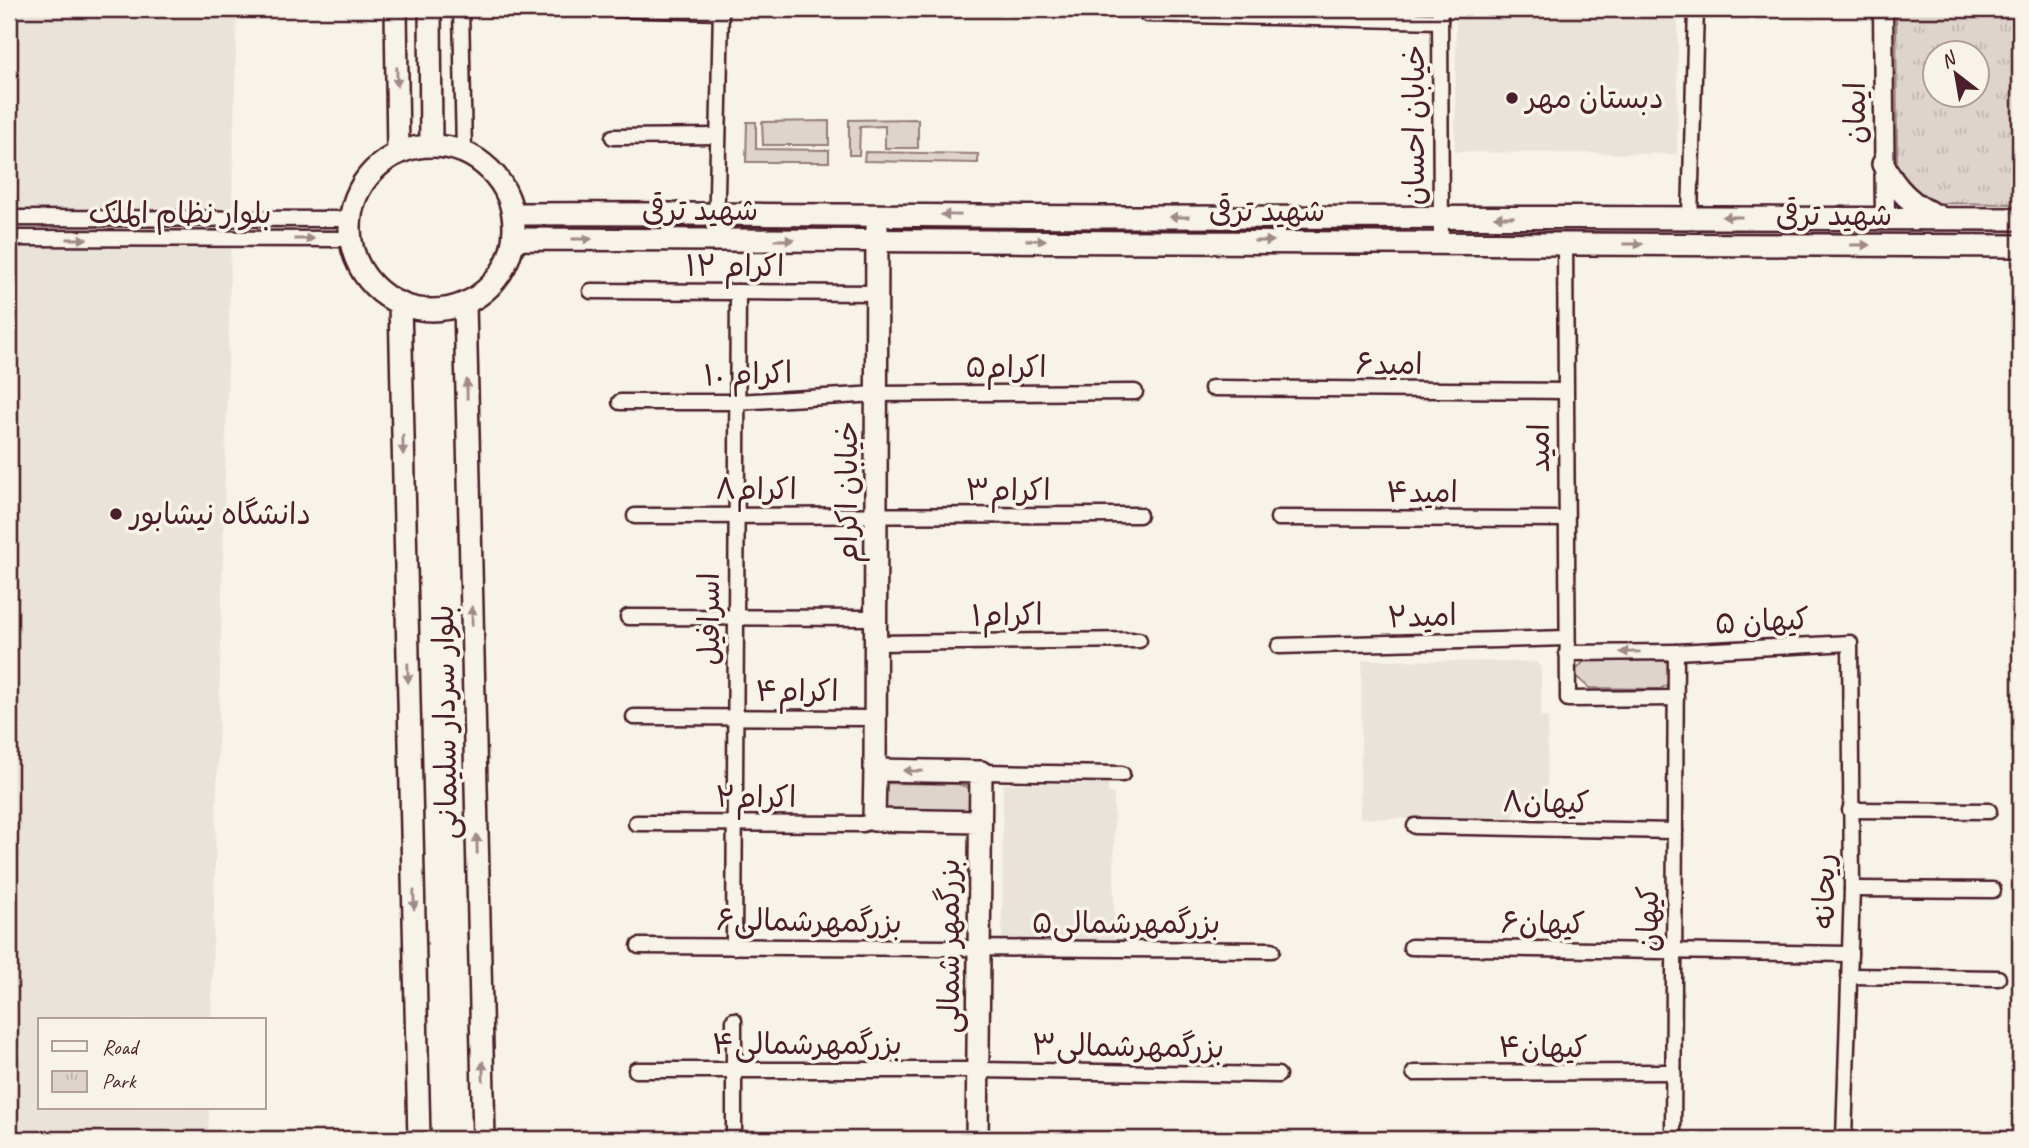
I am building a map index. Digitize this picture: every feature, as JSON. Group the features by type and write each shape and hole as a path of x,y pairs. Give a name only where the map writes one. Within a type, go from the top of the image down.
{"main road":[{"path":"396,9 398,153"},
{"path":"430,9 431,146"},
{"path":"431,146 464,152 487,166 505,188 514,214 514,241 505,267 488,289 465,303 432,310 400,303 382,293 367,278 356,259 351,229 355,199 365,180 380,164 398,153 431,146"},
{"path":"1883,164 1890,178 1913,204 1947,219"},
{"name":"شهید ترقی","path":"514,214 2020,219"},
{"name":"خیابان اکرام","path":"874,820 877,214"},
{"name":"شهید ترقی","path":"514,241 877,240 2020,246"},
{"name":"بلوار سردار سلیمانی","path":"400,303 419,1139"},
{"name":"بلوار سردار سلیمانی","path":"465,303 484,1139"},
{"path":"874,820 980,822 981,772 875,770"},
{"name":"بزرگمهر شمالی","path":"977,1139 980,822"}],"street":[{"path":"461,9 464,152"},
{"path":"615,9 721,10 716,240"},
{"path":"1690,217 1696,9"},
{"name":"ایمان","path":"1883,9 1885,217"},
{"path":"1147,14 1440,15"},
{"name":"خیابان احسان","path":"1440,15 1441,242"},
{"path":"613,137 718,136"},
{"name":"بلوار نظام الملک","path":"9,218 351,229"},
{"name":"بلوار نظام الملک","path":"9,238 351,229"},
{"name":"امید","path":"1565,243 1568,699 1676,698"},
{"name":"اکرام ۱۲","path":"592,291 877,293"},
{"name":"اسرافیل","path":"734,947 738,292"},
{"name":"امید۶","path":"1212,388 1565,391"},
{"name":"اکرام۵","path":"878,394 1135,392"},
{"name":"اکرام ۱۰","path":"621,402 736,402 878,394"},
{"name":"اکرام۳","path":"877,517 1139,515"},
{"name":"اکرام۸","path":"635,516 877,517"},
{"name":"امید۴","path":"1278,518 1566,519"},
{"path":"628,617 876,618"},
{"name":"اکرام۱","path":"875,643 1139,640"},
{"name":"کیهان ۵","path":"1676,652 1850,643"},
{"name":"ریحانه","path":"1844,1139 1852,889 1850,643"},
{"path":"1567,645 1676,652 1676,698"},
{"name":"امید۲","path":"1279,646 1567,645"},
{"name":"کیهان","path":"1673,1139 1676,698"},
{"name":"اکرام۴","path":"634,717 875,718"},
{"path":"981,772 1122,774"},
{"path":"1850,810 1989,811"},
{"name":"اکرام۲","path":"636,823 863,824 874,820"},
{"name":"کیهان۸","path":"1415,826 1675,831"},
{"path":"1852,889 1993,890"},
{"name":"بزرگمهرشمالی۶","path":"639,946 979,949"},
{"name":"کیهان۶","path":"1411,947 1850,954"},
{"name":"بزرگمهرشمالی۵","path":"979,949 1272,950"},
{"path":"1850,976 1998,978"},
{"path":"734,1020 734,1139"},
{"name":"بزرگمهرشمالی۴","path":"636,1070 978,1070"},
{"name":"بزرگمهرشمالی۳","path":"978,1070 1278,1075"},
{"name":"کیهان۴","path":"1414,1073 1673,1072"}],"shaded area":[{"name":"دانشگاه نیشابور","path":"9,9 237,9 211,1018 38,1018 38,1110 209,1110 208,1139 9,1139"},
{"path":"1456,9 1678,9 1677,154 1455,152"},
{"path":"1362,660 1536,662 1541,667 1541,716 1548,718 1547,804 1515,803 1514,820 1360,818"},
{"path":"1108,783 1108,792 1114,795 1114,942 1002,941 1003,784"}],"green space":[{"path":"1896,9 2020,9 2020,204 1924,203 1897,172"},
{"path":"918,119 918,148 885,148 885,126 860,127 859,155 849,155 849,120"},
{"path":"829,121 829,145 763,145 762,122"},
{"path":"747,122 756,122 756,149 829,150 829,162 746,162"},
{"path":"865,152 978,154 978,163 864,161"},
{"path":"534,223 694,224 702,228 700,231 528,229"},
{"path":"751,224 850,224 853,230 746,231 743,228"},
{"path":"901,224 1404,226 1406,231 894,231 894,228"},
{"path":"1464,227 2020,229 2020,237 1459,233"},
{"path":"1660,658 1668,662 1673,670 1670,683 1660,689 1589,688 1577,677 1576,670 1586,659"},
{"path":"887,783 958,784 969,788 973,800 969,810 960,813 886,811 880,807 880,787"}],"place":[{"name":"دبستان مهر","path":"1512,98"},
{"name":"دانشگاه نیشابور","path":"116,514"}]}
